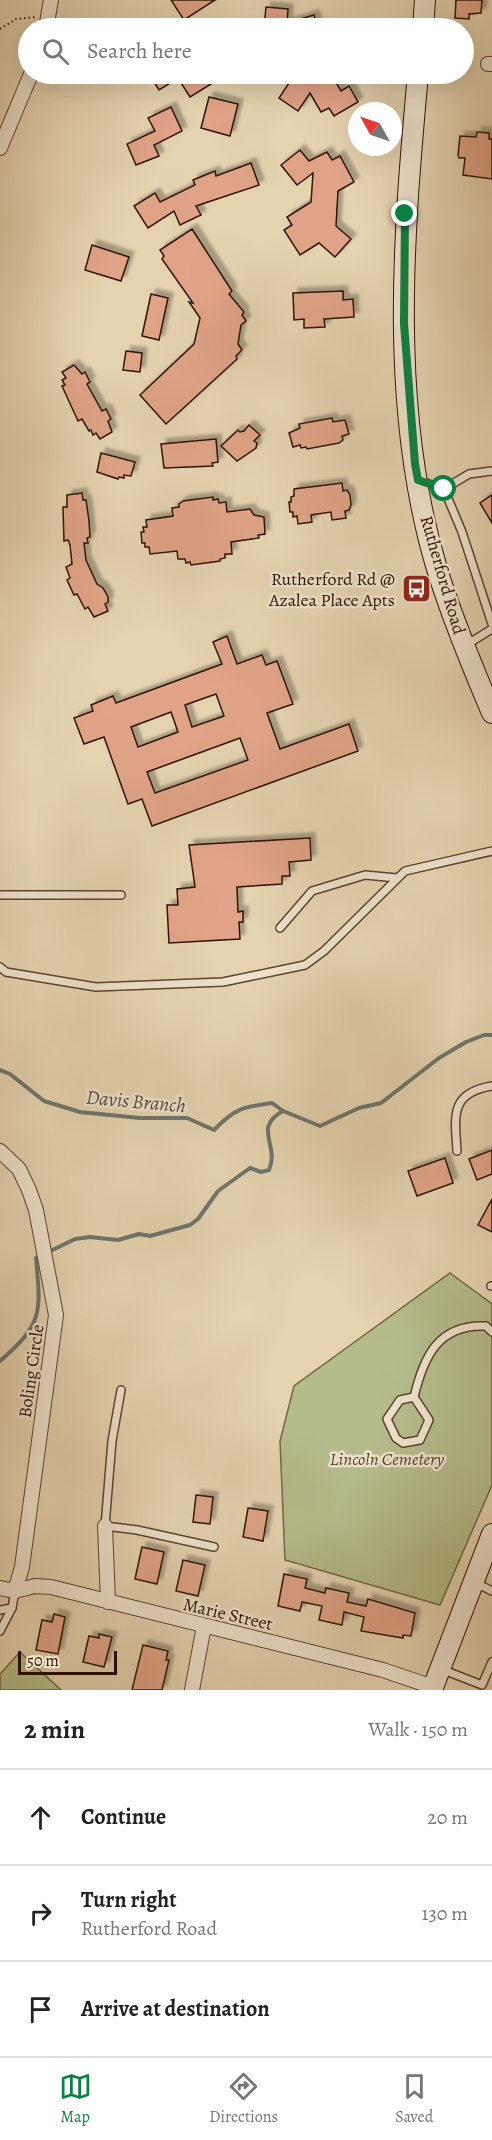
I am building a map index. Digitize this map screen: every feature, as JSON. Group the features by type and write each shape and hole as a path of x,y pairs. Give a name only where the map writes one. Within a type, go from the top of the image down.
{"street":[{"path":"48,18 51,0"},
{"path":"424,18 425,0"},
{"path":"0,148 27,84"},
{"name":"Rutherford Road","path":"417,84 405,214 404,324 407,384 418,480 437,569 464,646 492,713"},
{"name":"Boling Circle","path":"0,1151 19,1169 36,1210 56,1321 22,1567 15,1591"},
{"path":"105,1526 108,1602"},
{"path":"435,1682 492,1534"},
{"name":"Marie Street","path":"15,1591 34,1586 51,1587 435,1682"},
{"path":"0,1588 15,1591"},
{"path":"192,1690 204,1626"}],"lane":[{"path":"444,489 469,474 492,471"},
{"path":"418,480 444,489 462,532 492,624"},
{"path":"464,646 492,629"},
{"path":"0,967 6,972 96,987 223,982 305,965 324,951 405,871 492,851"},
{"path":"280,928 312,891 366,875 397,878"},
{"path":"0,894 121,895"},
{"path":"457,1151 455,1112 460,1101 470,1092 492,1086"},
{"path":"414,1396 400,1401 387,1419 396,1438 403,1443 420,1440 429,1420 414,1396 420,1371 443,1335 466,1325 486,1326 492,1332"},
{"path":"121,1390 112,1441 105,1526 137,1530 214,1547"},
{"path":"474,1581 492,1591"},
{"path":"0,1631 12,1608 15,1591"},
{"path":"0,1610 12,1608"},
{"path":"435,1682 482,1685 492,1662"}],"path":[{"path":"0,29 18,18"}],"green space":[{"name":"Lincoln Cemetery","path":"450,1273 492,1304 492,1485 440,1605 285,1560 280,1441 294,1386"},
{"path":"20,1652 61,1690 0,1690 0,1674"}],"building":[{"path":"171,0 215,0 187,18 183,18"},
{"path":"456,0 482,0 481,13 469,14 469,18 455,18"},
{"path":"266,7 288,9 287,18 265,18"},
{"path":"155,84 168,84 159,90"},
{"path":"182,84 211,84 190,97"},
{"path":"288,84 337,84 341,91 349,86 358,102 348,102 348,108 334,116 329,108 321,112 310,93 298,111 279,98"},
{"path":"209,97 238,104 230,136 201,128"},
{"path":"171,107 182,131 154,145 159,156 136,165 127,144 155,131 148,118"},
{"path":"477,132 489,133 489,139 492,139 492,179 463,175 465,158 459,158 458,155 460,136 476,137"},
{"path":"300,150 309,161 327,152 332,160 340,156 354,182 338,191 336,226 351,239 335,257 319,243 300,255 284,230 292,225 287,217 311,202 313,173 297,185 281,165"},
{"path":"251,163 259,185 196,206 201,215 180,225 174,211 148,228 134,206 155,193 160,202 195,185 193,180 215,171 216,176"},
{"path":"192,229 232,291 229,294 244,312 242,315 246,321 241,325 238,344 242,350 236,356 237,359 166,424 140,395 194,344 200,318 189,302 193,303 162,259 164,256 160,250"},
{"path":"92,245 129,257 121,281 85,270"},
{"path":"343,291 343,300 353,299 354,317 324,319 325,327 304,328 304,319 294,320 293,293"},
{"path":"151,294 168,298 159,340 142,336"},
{"path":"126,351 142,353 140,372 123,370"},
{"path":"74,365 82,374 85,372 90,382 87,384 102,411 106,409 111,419 108,421 112,432 100,439 96,433 93,435 91,430 89,431 82,419 78,421 62,386 65,385 62,380 66,378 62,372"},
{"path":"332,418 333,422 345,420 349,434 342,436 343,440 339,443 307,449 306,447 301,448 300,445 293,447 289,433 300,428 299,424"},
{"path":"249,425 260,435 254,441 257,443 256,448 237,461 221,446 238,430 244,431"},
{"path":"216,439 218,462 212,463 213,466 164,468 161,444"},
{"path":"101,453 135,462 131,476 124,475 124,478 119,477 118,479 97,472"},
{"path":"342,483 343,491 347,490 350,495 351,505 349,510 345,511 346,518 332,520 331,512 311,515 312,522 298,524 297,516 293,517 293,512 290,512 289,502 294,496 294,489"},
{"path":"82,493 83,500 86,500 90,537 87,538 88,543 84,543 86,560 97,584 103,588 108,597 108,602 105,604 108,611 94,617 88,607 85,609 77,594 74,595 67,580 70,578 66,567 72,564 70,545 68,540 64,541 63,507 67,507 67,495"},
{"path":"492,495 492,523 480,503"},
{"path":"213,497 213,500 218,499 219,503 226,502 227,512 250,509 254,515 264,517 265,534 258,535 259,538 231,542 232,554 225,554 225,558 220,561 191,565 190,562 186,563 185,559 178,559 177,551 150,554 149,547 145,547 145,543 142,543 141,532 144,532 143,527 147,527 146,520 173,516 172,508 179,507 183,501"},
{"path":"227,636 237,664 262,655 266,665 277,661 293,704 267,713 280,749 349,724 358,751 152,826 142,799 128,804 104,737 84,744 74,718 93,711 91,705 113,696 116,703 222,664 213,642","holes":["216,694 224,716 192,727 185,705","171,712 178,732 138,747 131,727","240,738 248,760 155,793 147,772"]},
{"path":"310,838 311,860 289,862 290,876 282,876 282,884 237,887 238,912 243,911 243,922 239,922 240,939 169,943 167,905 178,905 177,889 195,887 189,845"},
{"path":"492,1150 492,1174 477,1180 469,1159"},
{"path":"445,1158 453,1183 417,1196 408,1171"},
{"path":"492,1199 492,1232 478,1225"},
{"path":"196,1495 213,1497 210,1524 193,1522"},
{"path":"248,1508 268,1511 263,1541 243,1537"},
{"path":"142,1547 164,1552 157,1584 135,1579"},
{"path":"183,1560 205,1565 198,1596 176,1591"},
{"path":"284,1574 307,1579 305,1588 325,1593 326,1588 349,1593 347,1602 366,1606 368,1599 415,1613 411,1636 403,1635 403,1638 361,1631 364,1617 344,1612 342,1625 319,1620 322,1606 302,1602 300,1611 278,1606"},
{"path":"54,1614 65,1617 58,1654 36,1650 42,1620 52,1622"},
{"path":"99,1634 112,1637 104,1667 83,1662 89,1636 99,1638"},
{"path":"143,1645 168,1651 166,1660 169,1660 162,1690 132,1690"}],"waterway":[{"name":"Davis Branch","path":"0,1070 10,1074 44,1101 80,1112 140,1118 187,1118 214,1130 240,1110 272,1103 283,1111 320,1126 359,1108 381,1103 439,1058 466,1042 484,1035 492,1035"},
{"path":"0,1361 24,1337 32,1327 36,1316 39,1292 36,1258 75,1239 90,1237 118,1240 139,1234 150,1236 190,1225 198,1219 218,1191 250,1168 261,1172 269,1170 271,1161 269,1124 283,1111"}],"place":[{"name":"Rutherford Rd @ Azalea Place Apts","path":"416,589"}],"route":[{"path":"405,214 404,324 415,464 418,480 444,489"}]}
